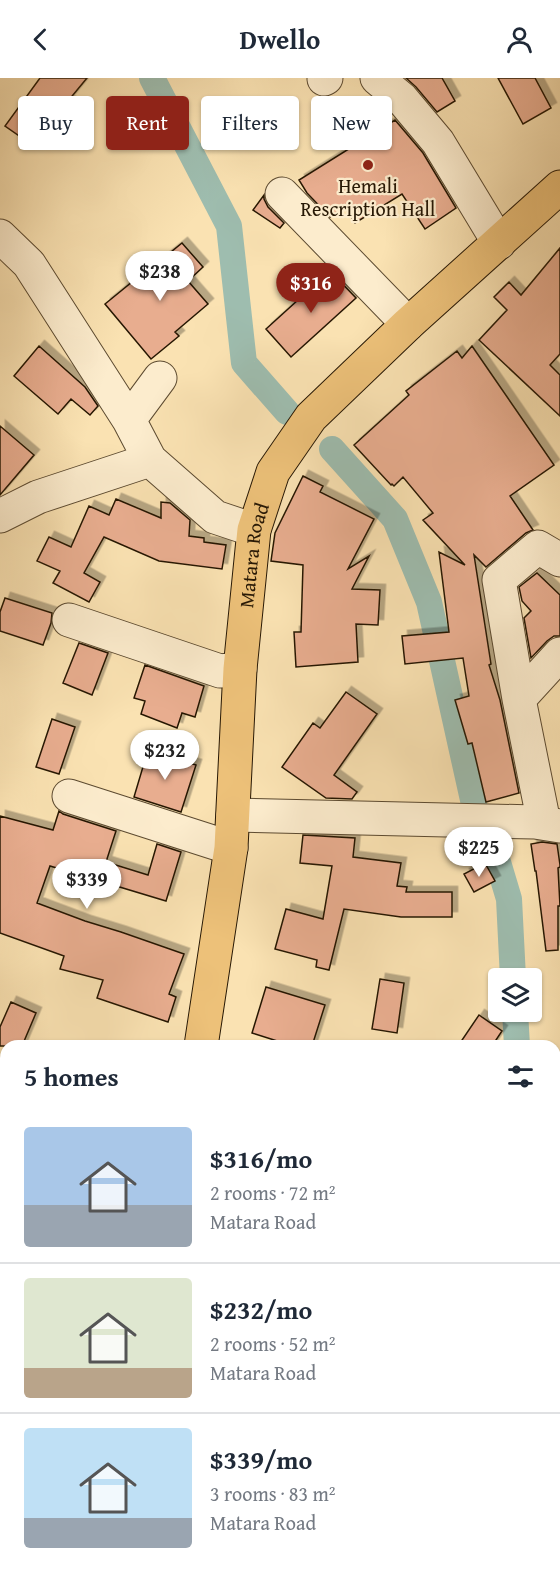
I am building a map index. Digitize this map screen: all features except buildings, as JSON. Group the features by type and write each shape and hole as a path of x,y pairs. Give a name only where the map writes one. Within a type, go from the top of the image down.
{"highway":[{"name":"Matara Road","path":"202,1040 231,848 240,669 254,530 273,472 311,417 408,324 560,188"}],"street":[{"path":"377,78 402,99 438,142 499,243"},
{"path":"282,194 408,324"},
{"path":"0,236 29,264 129,420 150,460 215,517 254,530"},
{"path":"129,420 160,378"},
{"path":"0,516 38,497 150,460"},
{"path":"233,815 535,822 552,825 519,699 499,580 538,547 560,560"},
{"path":"69,620 220,671 240,669"},
{"path":"519,699 560,654"},
{"path":"69,796 231,848"}],"waterway":[{"path":"152,78 229,226 244,363 287,412"},
{"path":"332,449 395,519 429,602 475,809"},
{"path":"489,832 509,899 512,968"},
{"path":"516,1022 517,1040"}],"place":[{"name":"Hemali Rescription Hall","path":"368,165"}]}
